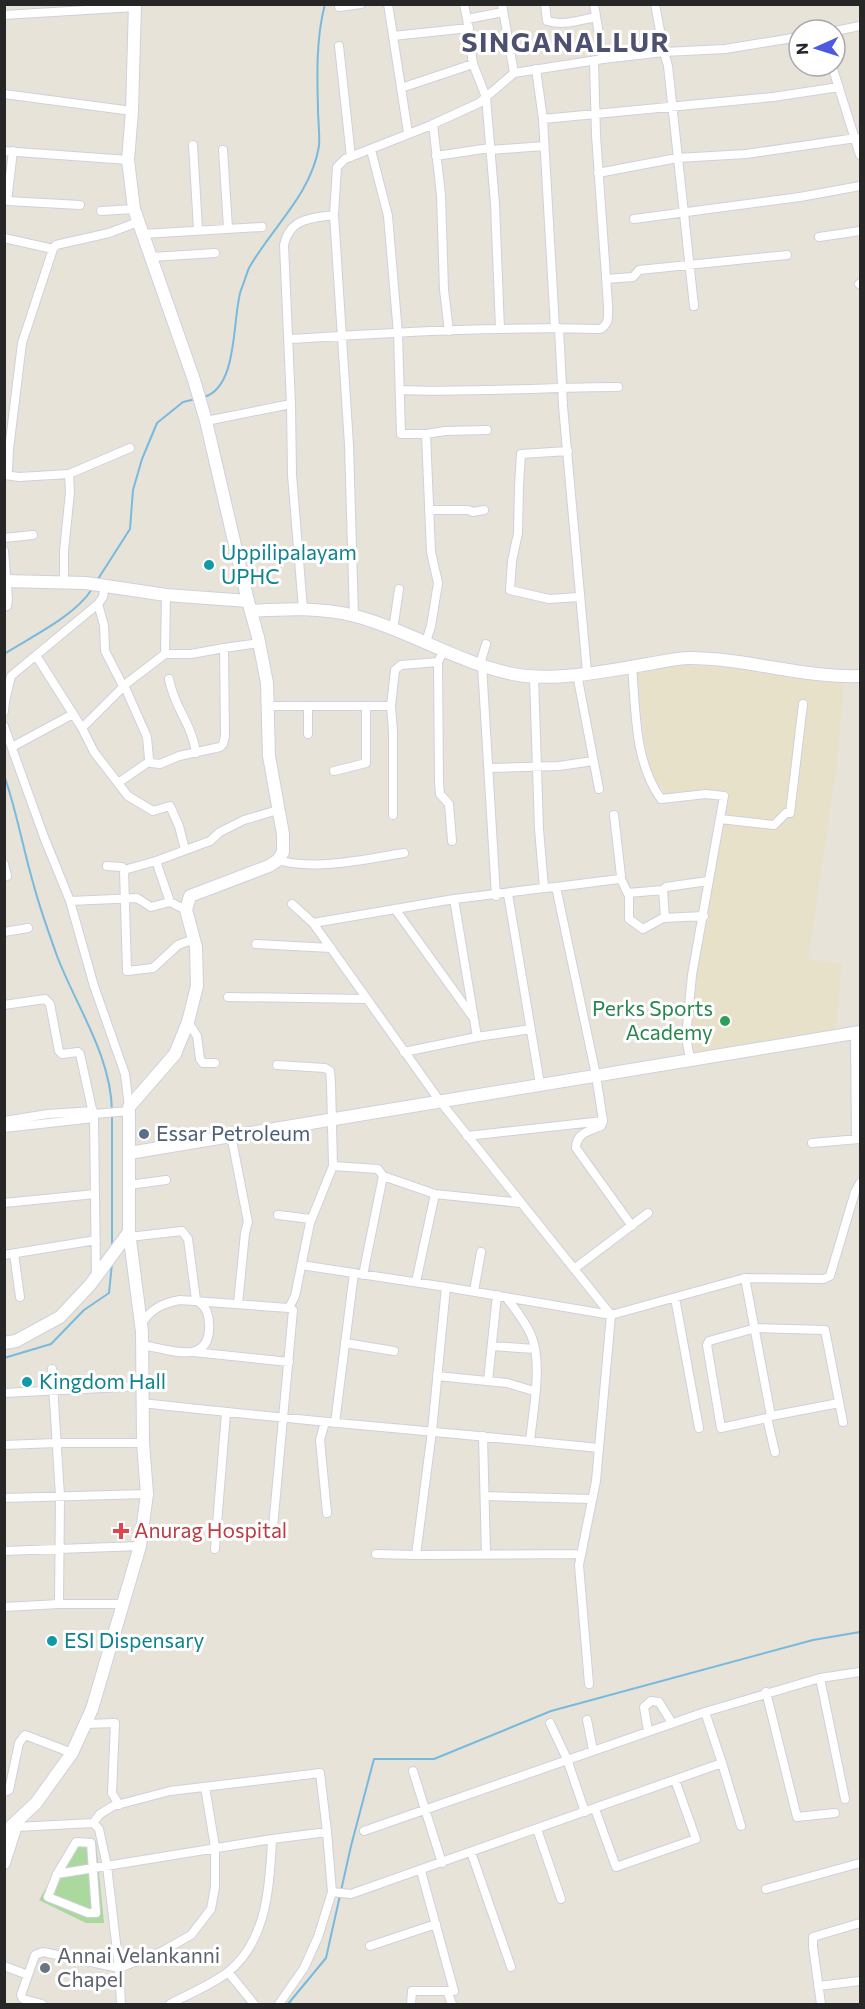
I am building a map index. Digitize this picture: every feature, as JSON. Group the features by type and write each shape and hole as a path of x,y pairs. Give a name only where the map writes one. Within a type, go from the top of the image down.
{"street":[{"path":"339,7 361,4"},
{"path":"388,4 408,133"},
{"path":"464,4 472,64 486,97 495,204 500,329"},
{"path":"545,4 548,21 552,23 558,24 596,17"},
{"path":"289,339 500,329 600,330 604,327 608,321 595,114 598,61 594,4"},
{"path":"655,4 668,66 694,306"},
{"path":"4,15 135,6 128,160 134,209 205,415 267,683 269,756 283,834 283,852 278,860 269,866 190,896 186,910 194,939 197,986 188,1022 175,1054 129,1109 4,1128"},
{"path":"393,36 468,23 502,8 514,73"},
{"path":"354,616 344,336 334,214 337,167 345,159 479,103 514,73 664,52 732,49 787,39"},
{"path":"339,46 351,157"},
{"path":"401,88 472,64"},
{"path":"536,69 543,119 579,597 582,673 593,761 599,789"},
{"path":"836,78 861,155"},
{"path":"543,119 773,97 839,87"},
{"path":"4,94 132,111"},
{"path":"433,124 441,195 444,290 449,331"},
{"path":"598,173 677,158 746,154 856,138"},
{"path":"193,145 198,229"},
{"path":"436,156 490,149 544,146"},
{"path":"223,150 228,228"},
{"path":"371,150 388,216 398,334 402,434 487,430"},
{"path":"80,205 6,201 9,151 128,160"},
{"path":"634,219 800,197 861,186"},
{"path":"101,212 134,209"},
{"path":"303,609 292,475 284,245 286,233 296,224 334,214"},
{"path":"130,448 69,474 19,477 5,475 8,470 22,343 56,245 141,228 262,227"},
{"path":"819,237 861,231"},
{"path":"4,238 54,249"},
{"path":"152,256 214,253"},
{"path":"606,279 633,277 639,270 787,255"},
{"path":"400,390 457,392 618,387"},
{"path":"205,415 291,404"},
{"path":"426,434 431,552 438,583 426,642"},
{"path":"568,451 521,454 518,532 512,561 510,590 549,599 579,597"},
{"path":"64,581 64,551 70,492 69,474"},
{"path":"429,510 473,512 484,510"},
{"path":"4,538 33,535"},
{"path":"4,551 8,599 7,606 4,607"},
{"path":"6,580 97,584 249,606 303,609 354,616 481,664 512,674 534,677 632,667 688,658 803,673 861,676"},
{"path":"4,711 11,676 37,657 98,604 103,597 97,584"},
{"path":"393,630 399,589"},
{"path":"165,654 166,595"},
{"path":"98,604 104,625 105,651 147,737 150,761 156,765 223,744 224,648"},
{"path":"82,728 124,686 165,654 191,654 259,643"},
{"path":"486,644 481,664 496,896"},
{"path":"444,650 438,662 439,782 440,794 449,804 452,841"},
{"path":"37,657 82,728 94,752 128,796 153,811 170,806 179,826 185,850"},
{"path":"393,815 391,706 395,670 400,665 438,662"},
{"path":"632,667 643,765 653,788 661,799 706,794 724,796 692,975 686,1037 690,1059"},
{"path":"534,677 539,829 544,888"},
{"path":"169,679 171,693 192,731 196,753"},
{"path":"720,819 774,825 786,813 789,813 804,704"},
{"path":"269,706 391,706"},
{"path":"308,706 308,734"},
{"path":"334,771 366,763 366,707"},
{"path":"12,747 73,714"},
{"path":"4,726 70,901 94,986 125,1074 129,1109 127,1237 141,1325 143,1443 147,1494 140,1546 92,1709 72,1753 36,1803 13,1827 4,1863"},
{"path":"118,783 150,761"},
{"path":"489,768 559,766 593,761"},
{"path":"124,870 210,841 220,832 244,820 278,810"},
{"path":"614,816 620,877 628,893 629,920 643,929 665,918 704,916"},
{"path":"278,860 294,865 362,861 404,853"},
{"path":"156,861 170,902"},
{"path":"4,864 7,876 4,877"},
{"path":"106,866 122,867 124,870"},
{"path":"124,870 128,971 153,968 178,945 194,939"},
{"path":"313,923 454,899 496,896 619,879 620,877"},
{"path":"628,893 663,890 666,887 708,881"},
{"path":"556,887 596,1075 603,1121 601,1126 579,1136 576,1140 576,1148 632,1226"},
{"path":"663,890 665,918"},
{"path":"508,894 540,1084"},
{"path":"70,901 137,898 151,907 170,902 186,910"},
{"path":"454,899 477,1037"},
{"path":"292,904 313,923 439,1100 611,1315 596,1481 579,1565 589,1684"},
{"path":"395,909 474,1018"},
{"path":"4,932 28,928"},
{"path":"256,944 331,948"},
{"path":"228,997 367,999"},
{"path":"4,1005 43,998 49,1002 59,1051 62,1054 80,1054 94,1114 96,1240 100,1273"},
{"path":"188,1022 196,1036 200,1059 203,1063 215,1063"},
{"path":"404,1052 531,1029"},
{"path":"129,1153 858,1032 858,1139 812,1143"},
{"path":"277,1065 320,1067 330,1071 333,1166 311,1219 295,1296 290,1308"},
{"path":"4,1121 48,1114 94,1114"},
{"path":"467,1136 603,1121"},
{"path":"231,1135 248,1222 238,1304"},
{"path":"333,1166 378,1169 383,1176 435,1194 521,1203"},
{"path":"335,1423 345,1343 383,1176"},
{"path":"129,1185 166,1180"},
{"path":"301,1265 611,1315 744,1278 819,1280 830,1276 855,1192 861,1183"},
{"path":"4,1203 95,1194"},
{"path":"416,1282 435,1194"},
{"path":"574,1269 648,1214"},
{"path":"278,1215 311,1219"},
{"path":"4,1343 16,1341 60,1317 100,1273 127,1237 182,1231 188,1239 196,1300"},
{"path":"4,1255 96,1240"},
{"path":"474,1292 481,1252"},
{"path":"14,1254 20,1297"},
{"path":"744,1278 756,1328 775,1452"},
{"path":"416,1555 432,1431 446,1287"},
{"path":"488,1381 501,1296"},
{"path":"501,1296 525,1323 535,1349 537,1361 530,1441"},
{"path":"675,1298 699,1428"},
{"path":"141,1325 152,1310 165,1303 180,1300 290,1308"},
{"path":"194,1352 203,1347 208,1339 210,1327 206,1306 196,1300"},
{"path":"273,1527 289,1362 293,1310 290,1308"},
{"path":"839,1403 721,1428 707,1346 709,1341 756,1328 825,1330 843,1422"},
{"path":"345,1343 394,1351"},
{"path":"142,1345 181,1353 194,1352 289,1362"},
{"path":"492,1346 535,1349"},
{"path":"52,1368 60,1496 59,1604"},
{"path":"437,1376 507,1383 534,1390"},
{"path":"4,1393 142,1386"},
{"path":"142,1403 282,1419 598,1448"},
{"path":"215,1549 226,1413"},
{"path":"325,1422 320,1440 327,1513"},
{"path":"483,1436 486,1554"},
{"path":"4,1445 143,1443"},
{"path":"4,1498 147,1494"},
{"path":"485,1496 592,1499"},
{"path":"4,1551 140,1546"},
{"path":"376,1554 581,1554"},
{"path":"4,1607 123,1604"},
{"path":"364,1831 425,1808 766,1692 820,1678 861,1672"},
{"path":"820,1678 845,1799"},
{"path":"766,1692 797,1817 835,1813"},
{"path":"648,1731 644,1707 651,1701 659,1702 672,1723"},
{"path":"705,1712 741,1826"},
{"path":"587,1720 593,1750"},
{"path":"86,1724 115,1723 112,1793 118,1804"},
{"path":"550,1723 567,1759 585,1812"},
{"path":"4,1792 9,1790 19,1743 25,1735 72,1753"},
{"path":"332,1892 351,1894 421,1871 722,1762"},
{"path":"413,1772 442,1863"},
{"path":"93,1823 100,1814 118,1804 170,1791 320,1773 332,1892 318,1937 304,1968 279,2004"},
{"path":"595,1809 616,1868 696,1839 675,1780"},
{"path":"42,2004 23,1999 21,1995 35,1955 43,1952 119,1968 161,1952 191,1935 204,1920 211,1909 215,1887 215,1847 205,1787"},
{"path":"13,1827 93,1823 99,1829 107,1866 121,2004"},
{"path":"537,1829 561,1899"},
{"path":"57,1874 215,1847 327,1832"},
{"path":"170,2004 228,1972 253,1943 265,1910 272,1839"},
{"path":"76,1842 91,1844 93,1868 96,1913 88,1913 48,1897 57,1874 76,1842"},
{"path":"471,1852 512,1967"},
{"path":"766,1889 861,1863"},
{"path":"411,2004 412,1991 454,1991 421,1871"},
{"path":"821,2004 813,1937 861,1923"},
{"path":"370,1946 436,1924"},
{"path":"4,1966 28,1975"},
{"path":"228,1972 254,2004"},
{"path":"818,1986 861,1981"},
{"path":"447,1991 452,2004"}],"shaded area":[{"path":"680,665 741,669 844,682 837,764 808,959 842,964 836,1030 695,1052 690,1030 697,973 729,794 707,789 666,795 650,770 637,673"}],"green space":[{"path":"76,1837 96,1841 104,1923 86,1923 39,1900"}],"waterway":[{"path":"204,397 215,391 229,366 238,302 249,268 290,210 315,164 319,146 317,83 319,43 325,4"},
{"path":"98,579 130,529 133,490 142,459 157,423 183,402 196,399"},
{"path":"4,654 64,617 92,589"},
{"path":"4,775 39,903 57,956 106,1070 112,1111"},
{"path":"112,1116 112,1246"},
{"path":"4,1358 51,1344 84,1310 109,1293 112,1263"},
{"path":"288,2004 326,1958 351,1846 374,1759 434,1759 551,1711 813,1640 860,1632"}],"place":[{"name":"Uppilipalayam UPHC","path":"209,565"},
{"name":"Perks Sports Academy","path":"725,1021"},
{"name":"Essar Petroleum","path":"144,1134"},
{"name":"Kingdom Hall","path":"27,1382"},
{"name":"Anurag Hospital","path":"121,1531"},
{"name":"ESI Dispensary","path":"52,1641"},
{"name":"Annai Velankanni Chapel","path":"45,1968"}],"district":[{"name":"SINGANALLUR","path":"566,43"}]}
